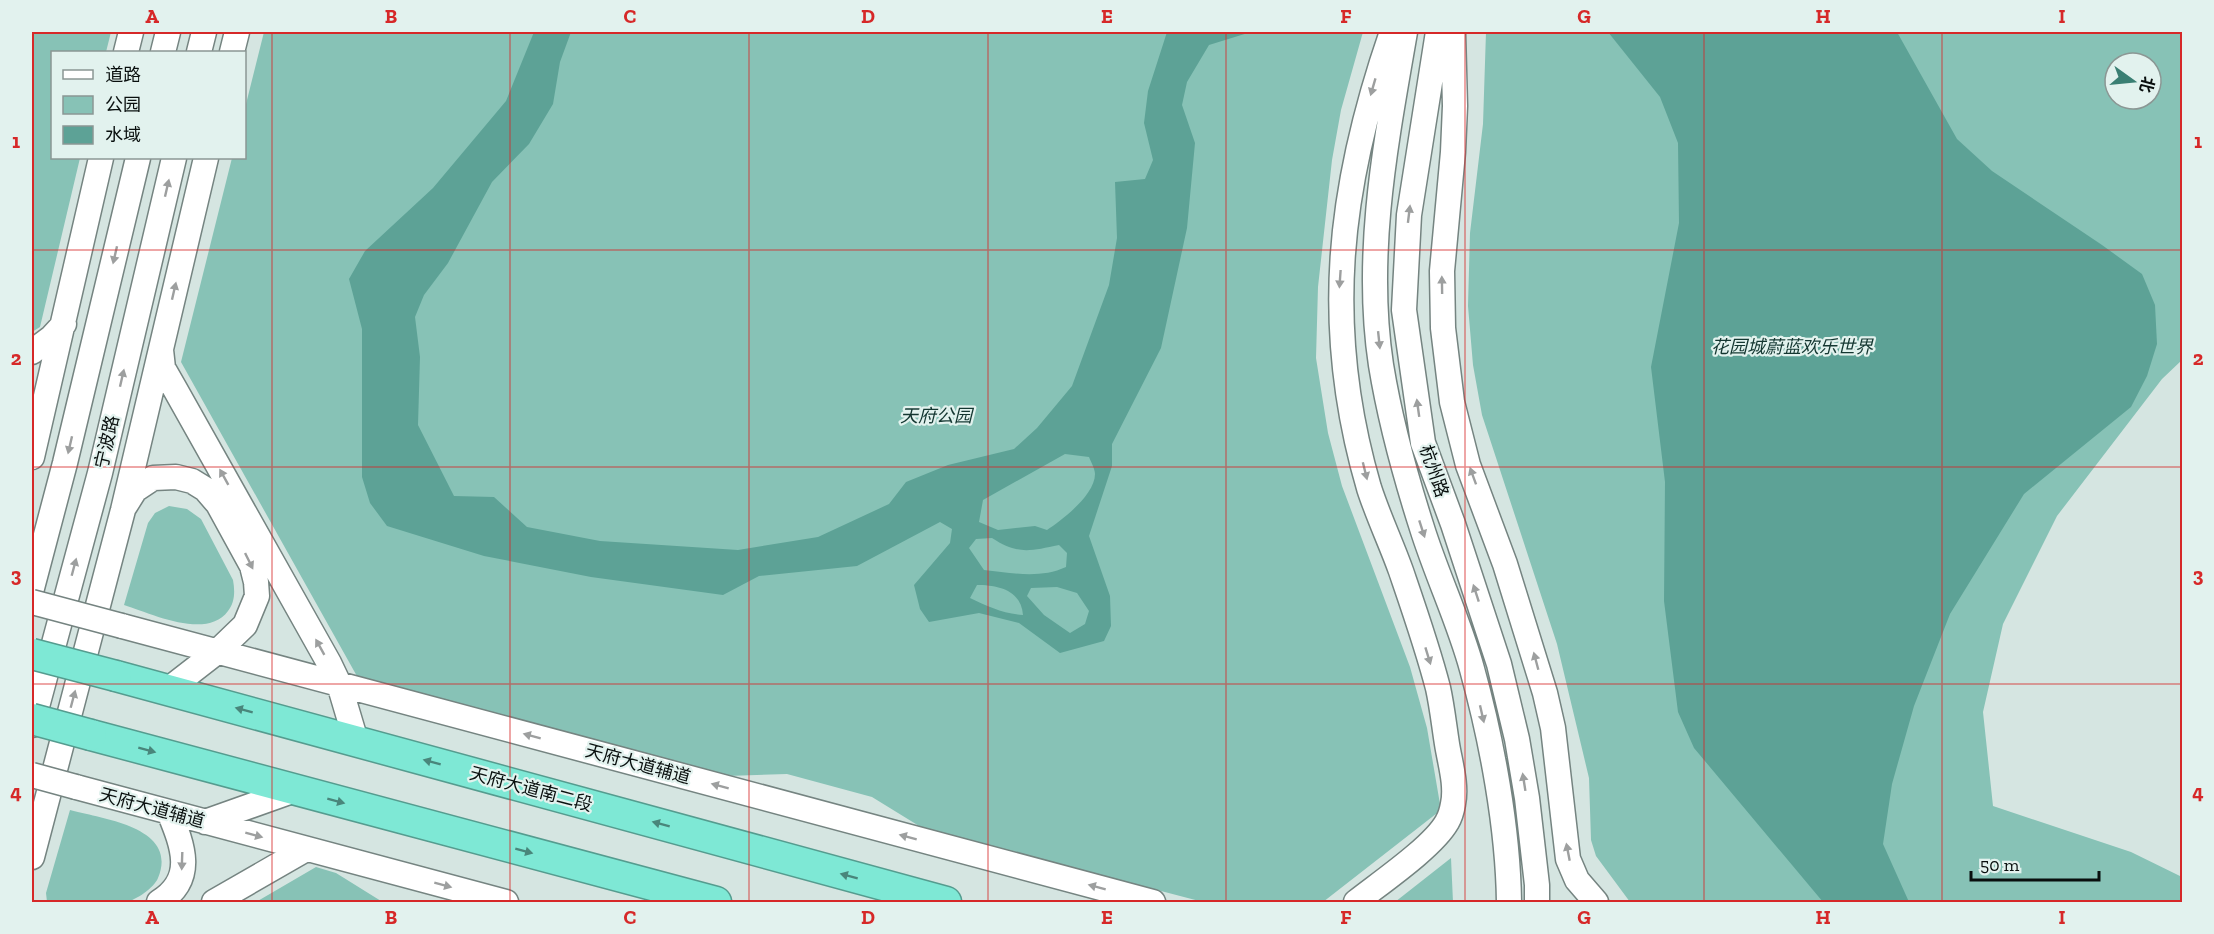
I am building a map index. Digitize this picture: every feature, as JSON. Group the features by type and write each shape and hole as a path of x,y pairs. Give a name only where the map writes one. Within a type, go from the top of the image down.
{"highway":[{"name":"天府大道南二段","path":"32,654 169,689 946,903"},
{"path":"32,719 716,903"}],"main road":[{"path":"126,51 131,32"},
{"path":"163,51 168,32"},
{"path":"199,51 204,32"},
{"path":"231,51 237,32"},
{"path":"1356,903 1433,840 1448,822 1453,802 1453,778 1438,689 1401,572 1370,489 1352,421 1342,351 1340,289 1344,225 1364,121 1392,32"},
{"name":"杭州路","path":"1405,32 1387,133 1377,214 1374,275 1381,365 1397,444 1419,518 1472,668 1489,741 1501,815 1509,903"},
{"name":"杭州路","path":"1438,32 1408,215 1404,310 1423,444 1453,524 1499,664 1517,739 1527,798 1537,903"},
{"path":"1453,32 1455,106 1453,152 1442,271 1443,328 1452,402 1468,465 1505,564 1545,693 1553,728 1568,859 1577,880 1596,903"},
{"path":"32,458 101,159"},
{"name":"宁波路","path":"32,588 65,464 138,159"},
{"name":"宁波路","path":"32,725 100,473 174,159"},
{"path":"32,857 123,510 206,159"},
{"path":"32,352 52,337 64,324"},
{"path":"160,348 163,368 339,684 356,741"},
{"path":"123,510 135,490 153,478 176,477 192,481 205,489 218,504 252,566 257,596 245,625 218,651 169,689"},
{"name":"天府大道辅道","path":"32,602 1153,903"},
{"name":"天府大道辅道","path":"32,775 506,903"},
{"path":"205,822 295,790"},
{"path":"159,903 172,894 181,877 183,866 184,855 169,812"},
{"path":"214,903 306,849"}],"green space":[{"path":"32,32 111,32 106,51 51,51 51,159 80,159 40,327 32,332"},
{"name":"天府公园","path":"264,32 1363,32 1341,110 1332,160 1318,287 1316,358 1328,433 1342,486 1410,667 1427,728 1441,810 1323,902 1203,902 924,829 872,797 787,774 727,776 358,678 181,362 232,159 246,159 246,104"},
{"name":"花园城蔚蓝欢乐世界","path":"1486,32 2182,32 2182,360 2162,379 2057,516 2003,624 1983,712 1993,806 2131,852 2182,877 2182,902 1630,902 1596,856 1591,840 1589,778 1557,644 1482,415 1473,365 1468,306 1470,233 1483,124"},
{"path":"169,506 187,509 201,519 233,580 233,600 228,611 219,619 207,624 179,622 124,605 148,523 155,513"},
{"path":"70,810 118,822 148,836 158,847 162,861 158,878 153,886 123,903 47,902 46,893"},
{"path":"1451,858 1453,902 1395,902"},
{"path":"316,867 336,873 381,901 388,902 256,902"}],"water":[{"path":"534,32 571,32 560,62 553,104 529,144 492,182 448,263 424,295 415,317 420,357 418,425 454,496 494,497 527,527 600,541 738,550 818,537 889,504 906,482 948,465 1014,449 1037,428 1072,386 1109,285 1117,238 1115,182 1145,179 1153,160 1144,123 1148,91 1167,32 1251,32 1209,45 1187,82 1182,105 1195,143 1187,228 1161,348 1112,444 1112,466 1089,536 1110,596 1111,626 1104,641 1060,653 1019,623 979,613 929,622 920,609 914,585 950,543 952,529 940,522 857,566 759,576 723,595 591,577 484,556 387,526 370,503 362,477 362,329 349,279 365,251 433,188 506,101","holes":["1065,454 1089,457 1094,470 1094,482 1084,498 1047,530 1035,526 998,530 979,522 983,500","992,538 1009,547 1024,550 1059,545 1067,553 1066,567 1036,574 984,570 969,548 976,539","977,585 1000,588 1018,600 1023,615 989,607 970,598","1057,587 1077,593 1089,611 1085,624 1070,633 1044,615 1027,596 1031,588"]},
{"path":"1608,32 1897,32 1957,139 1992,171 2142,274 2155,305 2157,344 2147,376 2131,407 2024,494 1950,614 1914,706 1892,784 1883,844 1909,902 1823,902 1694,748 1678,712 1664,601 1665,482 1651,367 1679,223 1678,143 1660,97"}]}
